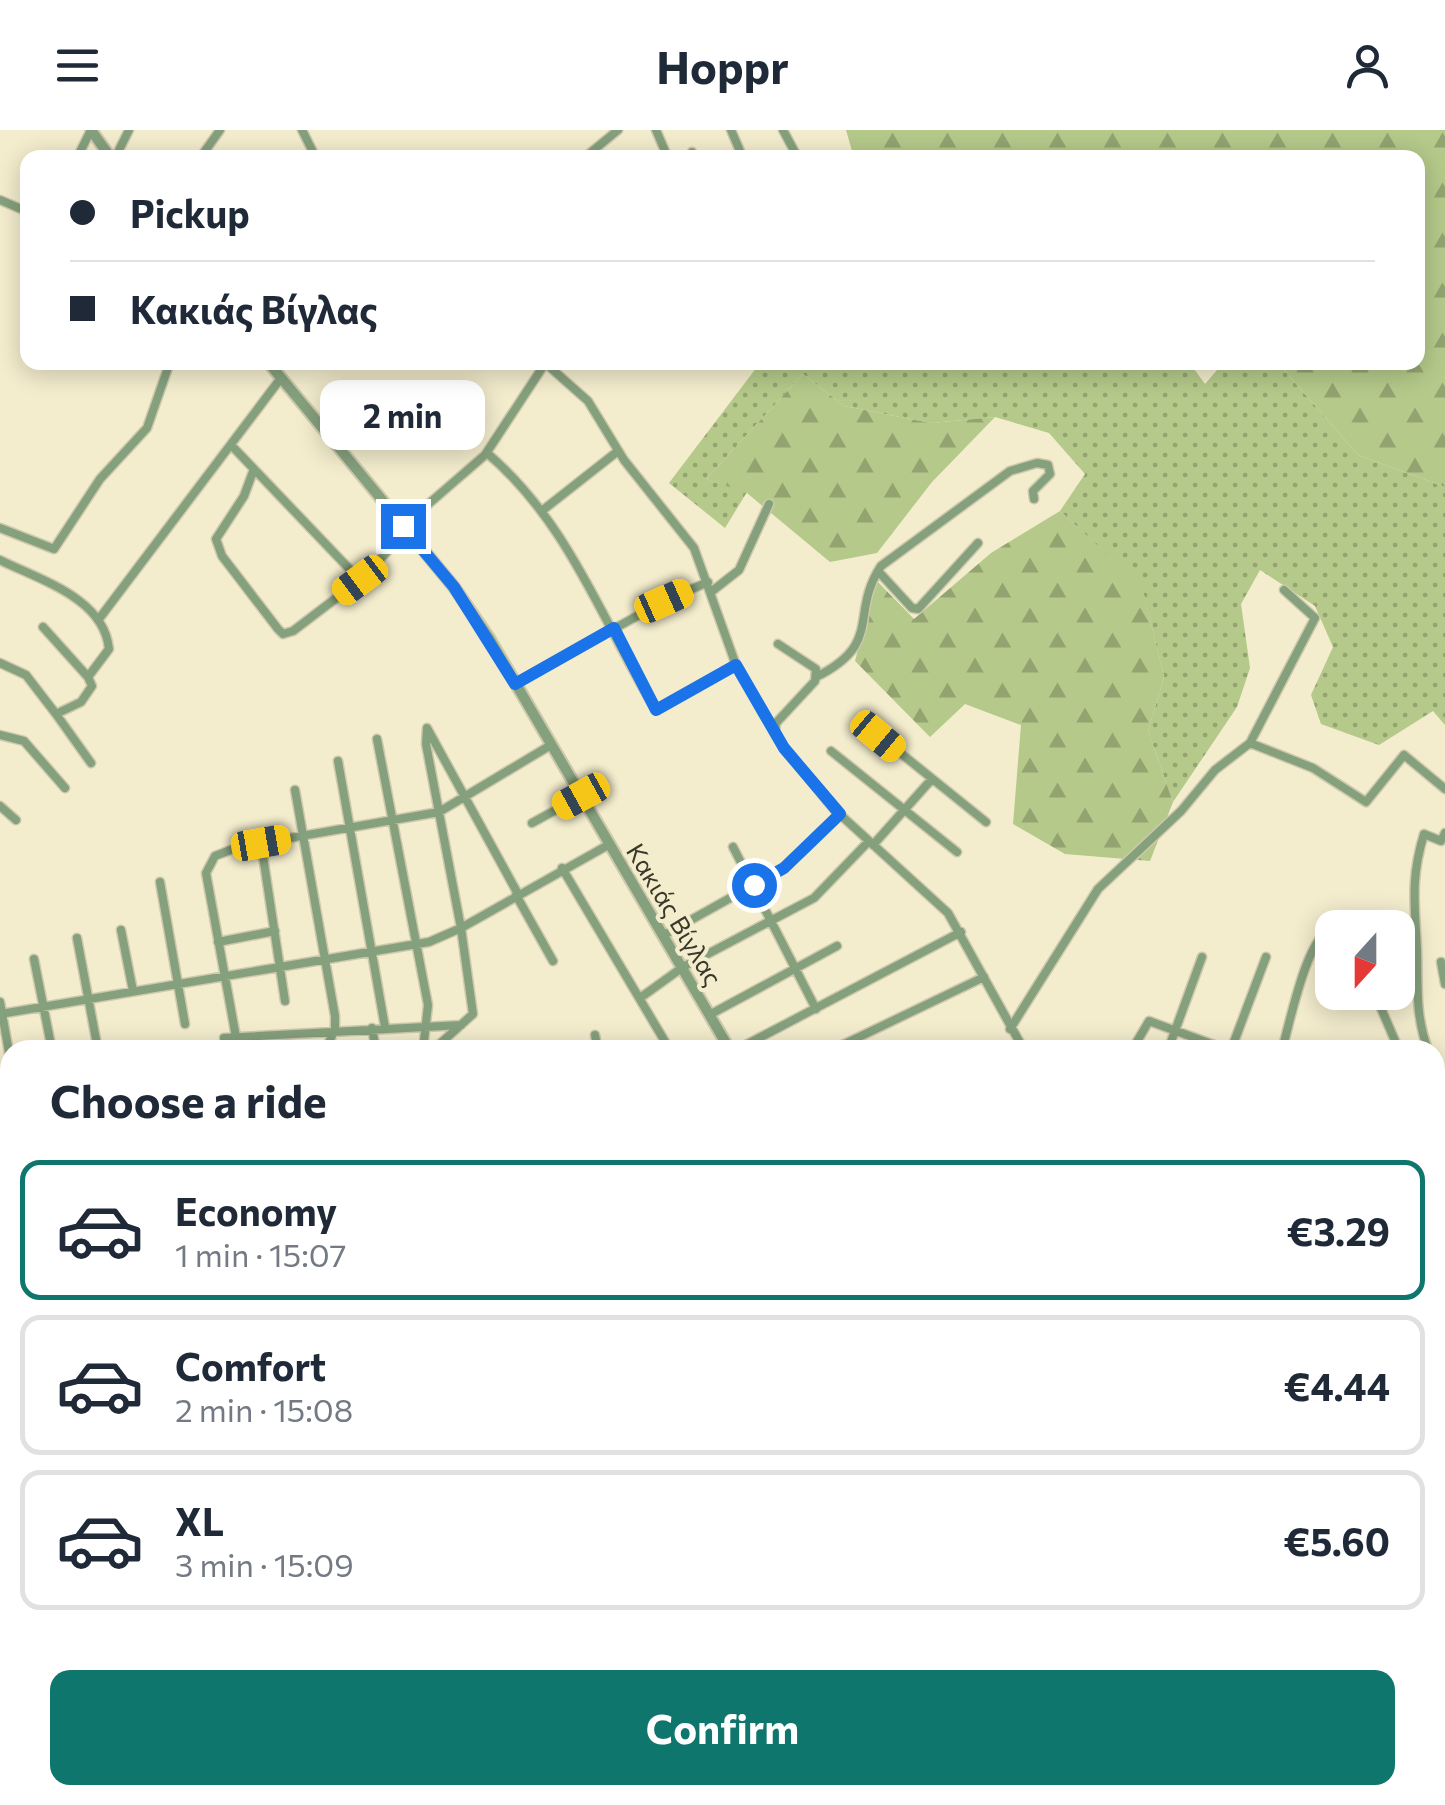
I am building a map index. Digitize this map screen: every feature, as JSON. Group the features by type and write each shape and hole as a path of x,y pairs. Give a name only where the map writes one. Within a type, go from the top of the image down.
{"street":[{"path":"91,130 107,150"},
{"path":"594,150 618,130"},
{"path":"0,528 54,549 100,478 147,428 167,370"},
{"name":"Κακιάς Βίγλας","path":"274,370 454,587 727,1040"},
{"path":"254,469 244,496 216,540 222,556 284,634 360,580 405,529 487,452 540,370"},
{"path":"553,370 588,401 618,451 694,548 736,665 774,731 840,814 948,913 1018,1040"},
{"path":"99,618 281,378"},
{"path":"231,445 360,580"},
{"path":"543,510 618,451"},
{"path":"487,452 543,510 614,628 656,710 736,665"},
{"path":"774,731 776,723 816,676 852,653 865,623 870,582 878,571 1010,470 1036,463 1048,465 1050,474 1033,491 1034,499"},
{"path":"711,592 739,570 769,504"},
{"path":"878,571 912,608 918,609 978,544"},
{"path":"0,560 78,600 99,618 109,649 88,677"},
{"path":"515,684 614,628 708,582"},
{"path":"1010,1028 1098,889 1180,811 1215,770 1250,743 1315,618 1284,590"},
{"path":"43,627 92,686 81,702 56,714"},
{"path":"778,644 816,669 816,676"},
{"path":"0,662 26,675 90,762"},
{"path":"444,1040 473,1014 426,744 427,728 552,961"},
{"path":"0,735 24,741 65,788"},
{"path":"878,736 986,822"},
{"path":"377,739 428,1004 424,1040"},
{"path":"1250,743 1313,768 1366,802 1404,755 1445,790"},
{"path":"236,1037 206,873 210,863 223,851 439,812 551,746"},
{"path":"831,752 957,852"},
{"path":"338,761 385,1027"},
{"path":"640,998 683,967 814,898 931,780"},
{"path":"294,790 326,957 335,1030 330,1040"},
{"path":"532,823 581,796"},
{"path":"0,806 16,820"},
{"path":"664,934 784,868 840,814"},
{"path":"1425,1040 1414,1002 1417,945 1412,880 1424,834 1441,841 1445,833"},
{"path":"261,843 284,1001"},
{"path":"1,1014 415,944 461,928 610,844"},
{"path":"732,847 816,1009"},
{"path":"562,868 664,1040"},
{"path":"160,882 186,1024"},
{"path":"120,930 133,991"},
{"path":"218,942 275,931"},
{"path":"753,1040 938,940 961,932"},
{"path":"77,938 96,1040"},
{"path":"711,1014 837,946"},
{"path":"1285,1040 1315,948"},
{"path":"1172,1040 1202,957"},
{"path":"1234,1040 1266,957"},
{"path":"34,958 50,1040"},
{"path":"1442,962 1445,984"},
{"path":"863,1040 984,977"},
{"path":"0,1002 6,1040"},
{"path":"1382,1010 1395,1040"},
{"path":"1138,1040 1149,1021 1202,1040"},
{"path":"224,1038 461,1025"},
{"path":"372,1028 374,1040"},
{"path":"595,1036 596,1040"}],"green space":[{"path":"846,130 1445,130 1445,487 1358,455 1284,370 1425,370 1425,150 852,150"},
{"path":"755,370 1195,370 1205,384 1217,370 1284,370 1358,455 1445,487 1445,725 1433,711 1379,745 1321,724 1311,695 1333,647 1315,606 1260,570 1241,604 1250,668 1237,707 1173,802 1148,731 1164,677 1142,587 1060,511 1085,474 1049,433 995,417 931,423 844,406 803,374 706,479 747,492 725,528 669,483"},
{"path":"803,374 844,406 931,423 995,417 932,482 877,553 830,562 747,493 706,479"},
{"path":"1060,511 1142,586 1164,677 1148,731 1173,802 1150,861 1065,854 1013,824 1021,725 965,704 930,737 855,661 876,580 914,619 991,553"}],"route":[{"path":"403,526 454,587 515,684 614,628 656,710 736,665 784,748 840,814 784,868 754,885"}]}
